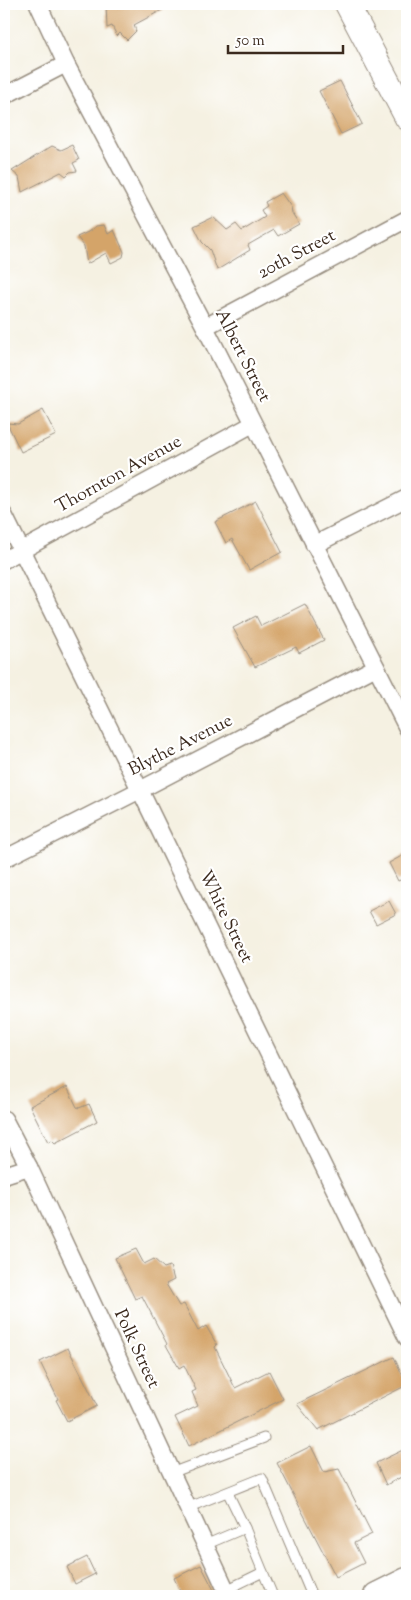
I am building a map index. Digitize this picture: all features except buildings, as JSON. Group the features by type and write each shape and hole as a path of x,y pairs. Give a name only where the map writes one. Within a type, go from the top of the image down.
{"main road":[{"path":"347,4 407,118"},
{"path":"377,1596 407,1582"}],"street":[{"name":"Albert Street","path":"44,6 66,64 205,327 407,728"},
{"path":"4,96 66,64"},
{"name":"20th Street","path":"205,327 407,219"},
{"name":"Thornton Avenue","path":"4,560 254,424"},
{"path":"314,544 407,498"},
{"name":"White Street","path":"4,515 407,1338"},
{"name":"Blythe Avenue","path":"4,859 376,668"},
{"name":"Polk Street","path":"4,1119 29,1167 227,1593"},
{"path":"4,1175 29,1167"}],"lane":[{"path":"171,1473 264,1438"},
{"path":"187,1508 262,1478 312,1596"},
{"path":"228,1493 245,1528 273,1596"},
{"path":"205,1545 245,1528"},
{"path":"227,1593 264,1572"}]}
